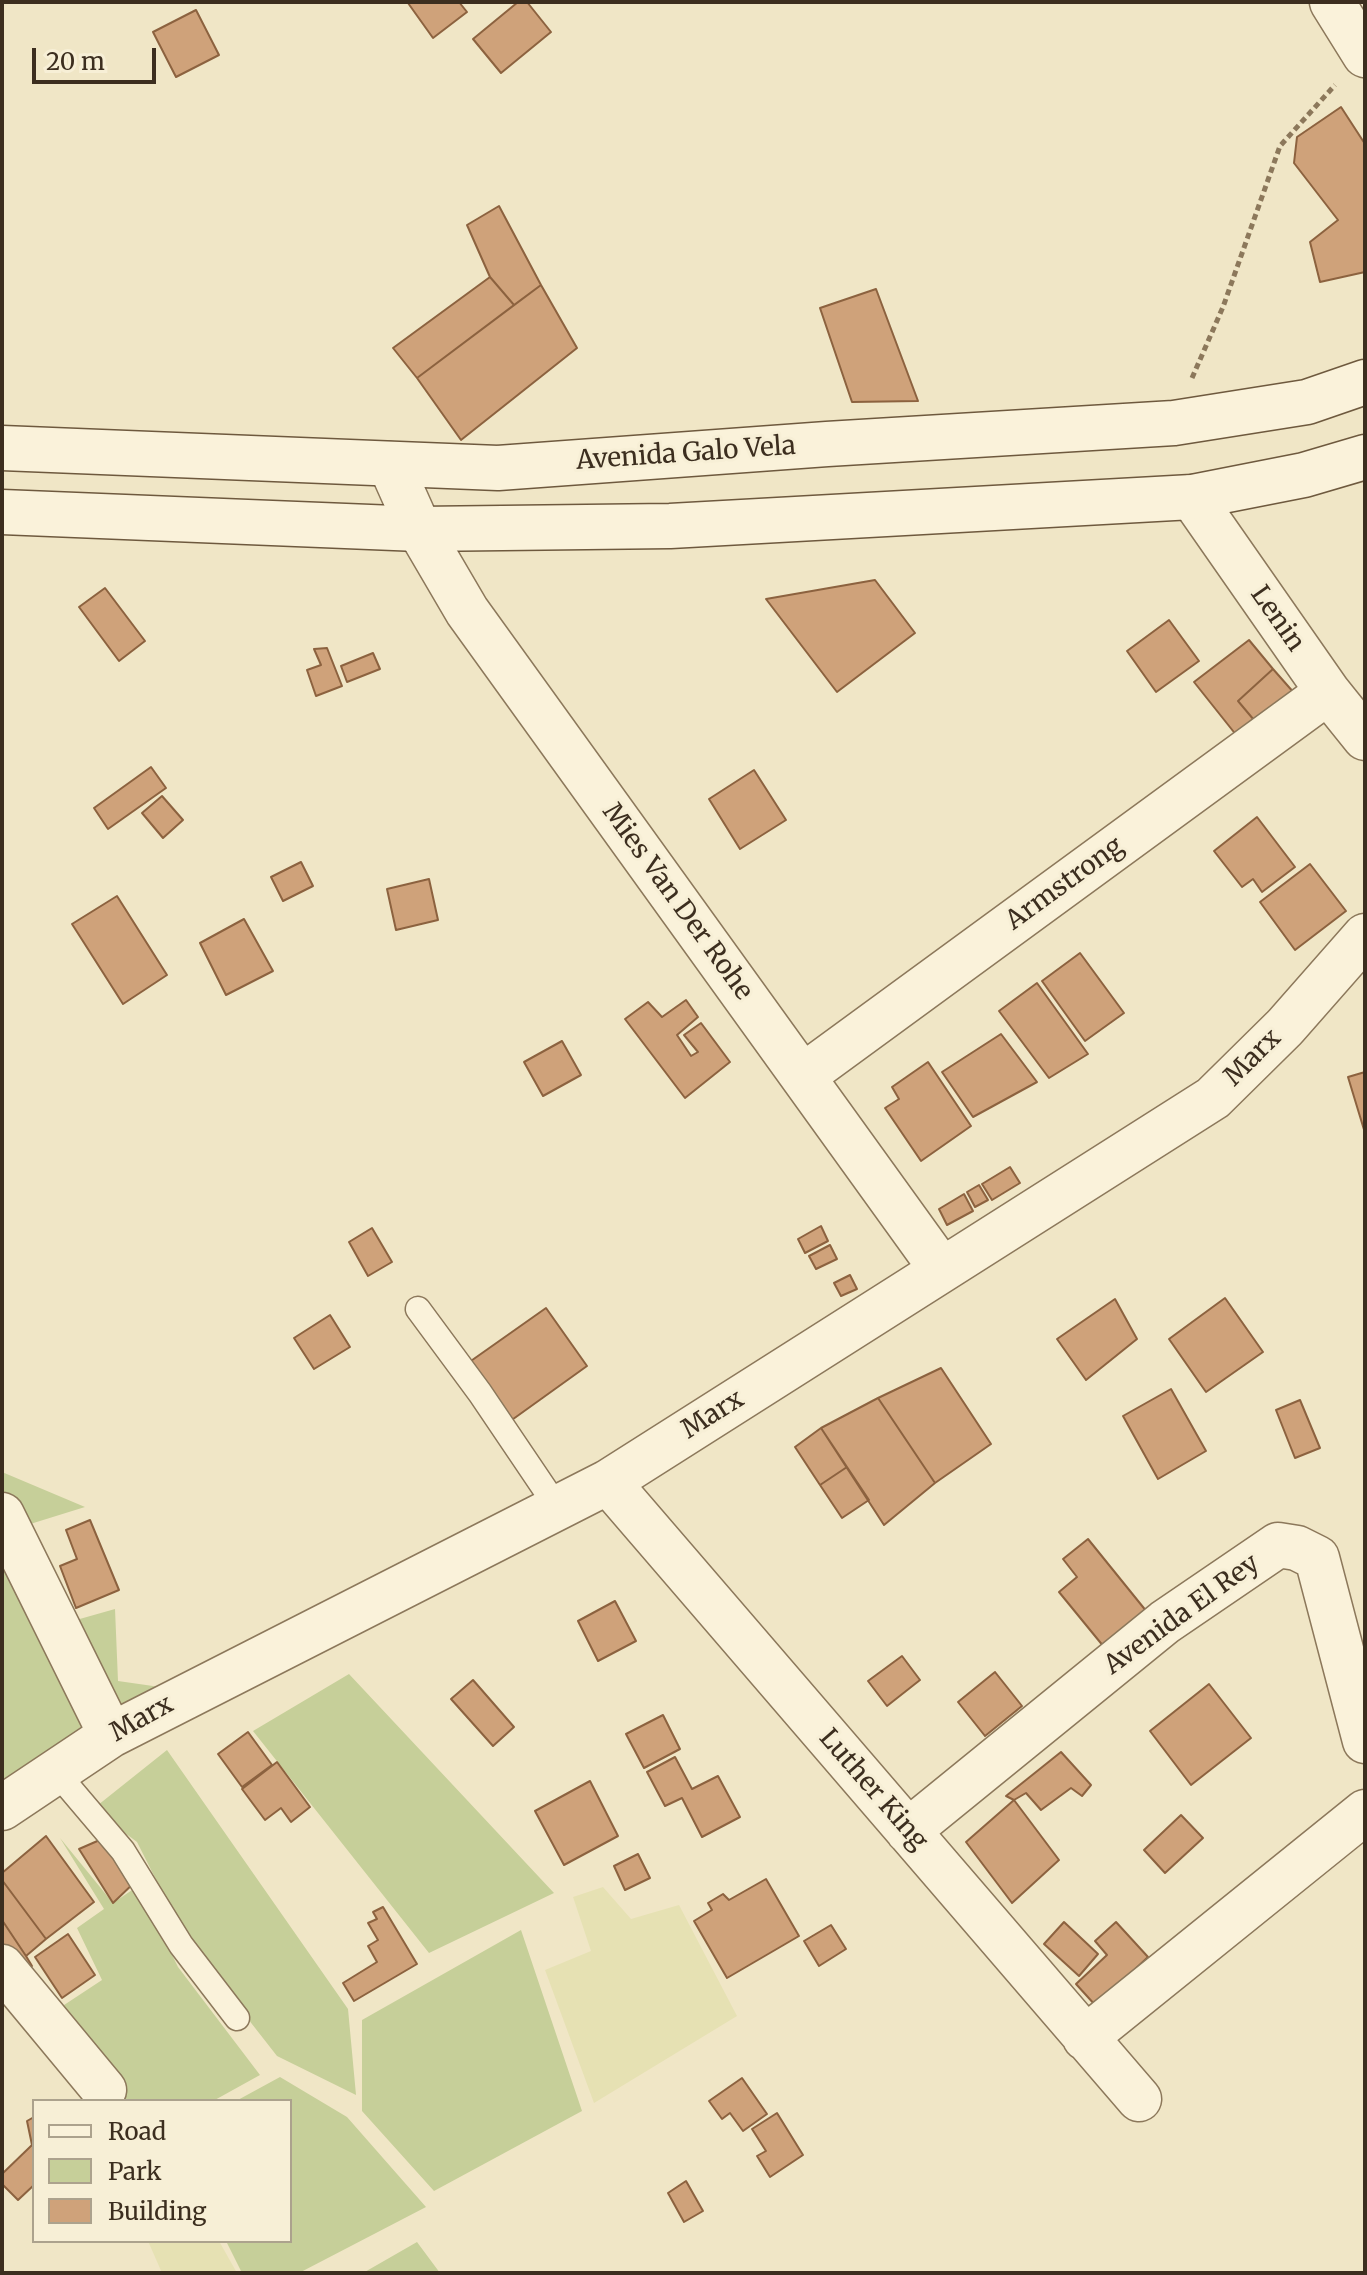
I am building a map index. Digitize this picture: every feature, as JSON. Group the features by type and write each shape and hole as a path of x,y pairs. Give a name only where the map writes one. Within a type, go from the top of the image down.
{"street":[{"path":"1332,2 1354,67"},
{"name":"Avenida Galo Vela","path":"2,448 498,468 1174,423 1307,402 1365,382"},
{"path":"2,512 419,529 670,526 1192,497 1304,475 1365,457"},
{"name":"Mies Van Der Rohe","path":"390,464 419,529 467,611 942,1270"},
{"name":"Lenin","path":"1192,497 1328,692 1365,738"},
{"name":"Armstrong","path":"803,1076 1328,692"},
{"name":"Marx","path":"2,1808 111,1735 608,1482 1213,1098 1285,1027 1365,936"},
{"name":"Luther King","path":"608,1482 1139,2099"},
{"path":"2,1515 111,1735"},
{"name":"Avenida El Rey","path":"908,1831 1165,1622 1278,1545 1297,1548 1317,1558 1365,1741"},
{"path":"1085,2038 1365,1812"},
{"path":"2,1967 104,2090"}],"lane":[{"path":"418,1309 480,1393 557,1507"},
{"path":"56,1772 123,1851 181,1945 237,2018"}],"path":[{"path":"1174,423 1223,307 1280,146 1354,67"}],"shaded area":[{"path":"603,1887 631,1919 679,1905 737,2016 594,2103 545,1970 591,1951 573,1897"},
{"path":"149,2243 220,2243 237,2273 162,2273"}],"green space":[{"path":"2,1472 85,1507 11,1530 55,1626 115,1609 118,1681 188,1691 2,1797"},
{"path":"349,1674 554,1893 429,1953 253,1731"},
{"path":"167,1750 348,2009 356,2095 277,2056 187,1941 137,1842 93,1809"},
{"path":"60,1838 113,1903 138,1886 178,1967 260,2075 217,2099 102,2099 58,2009 102,1980 77,1928 104,1909"},
{"path":"521,1930 582,2111 434,2191 362,2111 362,2020"},
{"path":"280,2077 347,2117 426,2207 299,2273 242,2273 227,2243 292,2243 292,2099 240,2099"},
{"path":"417,2242 440,2273 363,2273"}],"building":[{"path":"409,2 459,2 467,12 433,38"},
{"path":"518,2 527,2 551,32 501,73 473,39"},
{"path":"196,10 219,55 176,77 153,32"},
{"path":"1341,107 1365,144 1365,272 1320,282 1310,242 1338,220 1294,163 1297,137"},
{"path":"499,206 541,285 514,305 490,277 467,225"},
{"path":"490,277 514,305 417,378 393,348"},
{"path":"541,285 577,348 461,440 417,378"},
{"path":"876,289 918,401 852,402 820,308"},
{"path":"875,580 915,633 837,692 766,599"},
{"path":"105,588 145,641 119,661 79,607"},
{"path":"1169,620 1199,661 1156,692 1127,651"},
{"path":"1249,640 1273,669 1238,701 1259,726 1237,736 1194,682"},
{"path":"327,648 342,686 316,696 307,670 321,665 314,649"},
{"path":"373,653 380,669 347,682 341,666"},
{"path":"1273,669 1295,694 1259,726 1238,701"},
{"path":"151,767 166,788 108,829 94,808"},
{"path":"754,770 786,820 740,849 709,799"},
{"path":"162,796 183,820 163,838 142,813"},
{"path":"1257,817 1295,867 1262,892 1253,879 1242,887 1214,851"},
{"path":"301,862 313,886 283,901 271,877"},
{"path":"1310,864 1346,911 1295,950 1260,902"},
{"path":"429,879 438,920 396,930 387,889"},
{"path":"117,896 167,975 123,1004 72,924"},
{"path":"244,919 273,971 226,995 200,943"},
{"path":"1080,953 1124,1013 1085,1041 1042,981"},
{"path":"1037,983 1088,1054 1049,1078 999,1011"},
{"path":"686,1000 698,1017 677,1035 691,1056 698,1052 684,1035 701,1023 730,1062 685,1098 625,1019 648,1002 662,1017"},
{"path":"1001,1034 1037,1082 973,1117 942,1072"},
{"path":"562,1041 581,1075 543,1096 524,1062"},
{"path":"928,1062 971,1126 921,1161 885,1108 899,1099 892,1087"},
{"path":"1365,1072 1365,1133 1348,1077"},
{"path":"1010,1167 1020,1183 992,1200 982,1184"},
{"path":"979,1185 988,1200 975,1207 967,1192"},
{"path":"964,1194 973,1211 947,1225 939,1209"},
{"path":"821,1226 828,1241 805,1253 798,1239"},
{"path":"372,1228 392,1262 368,1276 349,1242"},
{"path":"830,1245 837,1259 816,1269 809,1256"},
{"path":"850,1275 857,1289 841,1296 834,1283"},
{"path":"1225,1298 1263,1352 1206,1392 1169,1339"},
{"path":"1115,1299 1137,1339 1086,1380 1057,1339"},
{"path":"546,1308 587,1366 509,1422 468,1363"},
{"path":"330,1315 350,1347 314,1369 294,1338"},
{"path":"941,1368 991,1444 935,1483 878,1398"},
{"path":"1171,1389 1206,1451 1158,1479 1123,1416"},
{"path":"878,1398 935,1483 884,1525 821,1428"},
{"path":"1300,1400 1320,1448 1295,1458 1276,1410"},
{"path":"821,1428 847,1467 820,1485 795,1447"},
{"path":"847,1467 869,1500 842,1518 820,1485"},
{"path":"90,1520 119,1590 76,1608 60,1566 77,1559 66,1530"},
{"path":"1088,1539 1147,1612 1104,1647 1059,1592 1077,1577 1063,1559"},
{"path":"615,1601 636,1641 598,1661 578,1621"},
{"path":"902,1656 920,1680 887,1706 868,1681"},
{"path":"995,1672 1022,1706 985,1736 958,1702"},
{"path":"473,1680 514,1727 493,1746 451,1699"},
{"path":"1209,1684 1251,1738 1191,1785 1150,1731"},
{"path":"663,1715 680,1749 644,1768 626,1734"},
{"path":"248,1732 272,1765 242,1787 218,1754"},
{"path":"1061,1752 1091,1785 1082,1796 1071,1788 1041,1810 1026,1793 1014,1800 1006,1796"},
{"path":"675,1757 692,1789 718,1776 740,1817 702,1837 682,1798 665,1806 647,1772"},
{"path":"277,1762 310,1807 291,1822 281,1808 265,1820 242,1789"},
{"path":"590,1781 618,1836 564,1865 535,1811"},
{"path":"1014,1800 1059,1860 1012,1903 966,1842"},
{"path":"1181,1815 1203,1838 1165,1873 1144,1850"},
{"path":"46,1836 94,1902 46,1939 2,1880 2,1873"},
{"path":"102,1839 137,1880 113,1903 79,1849"},
{"path":"638,1854 650,1878 625,1890 614,1866"},
{"path":"766,1879 799,1936 727,1978 694,1921 712,1910 708,1903 723,1894 729,1900"},
{"path":"2,1880 46,1939 26,1956 2,1920"},
{"path":"383,1907 417,1964 354,2001 343,1983 377,1962 368,1946 378,1940 368,1923 377,1919 373,1912"},
{"path":"2,1920 32,1966 17,1969 2,1947"},
{"path":"1064,1922 1098,1954 1079,1976 1044,1944"},
{"path":"1116,1922 1148,1957 1096,2006 1076,1984 1107,1955 1095,1941"},
{"path":"831,1925 846,1949 819,1966 804,1941"},
{"path":"68,1934 95,1975 62,1998 35,1957"},
{"path":"742,2078 767,2114 743,2131 730,2113 722,2119 709,2101"},
{"path":"777,2113 803,2155 770,2177 757,2156 766,2151 752,2129"},
{"path":"32,2118 32,2145 27,2121"},
{"path":"32,2145 32,2187 18,2200 2,2184 2,2174"},
{"path":"686,2181 703,2211 684,2222 668,2193"}]}
